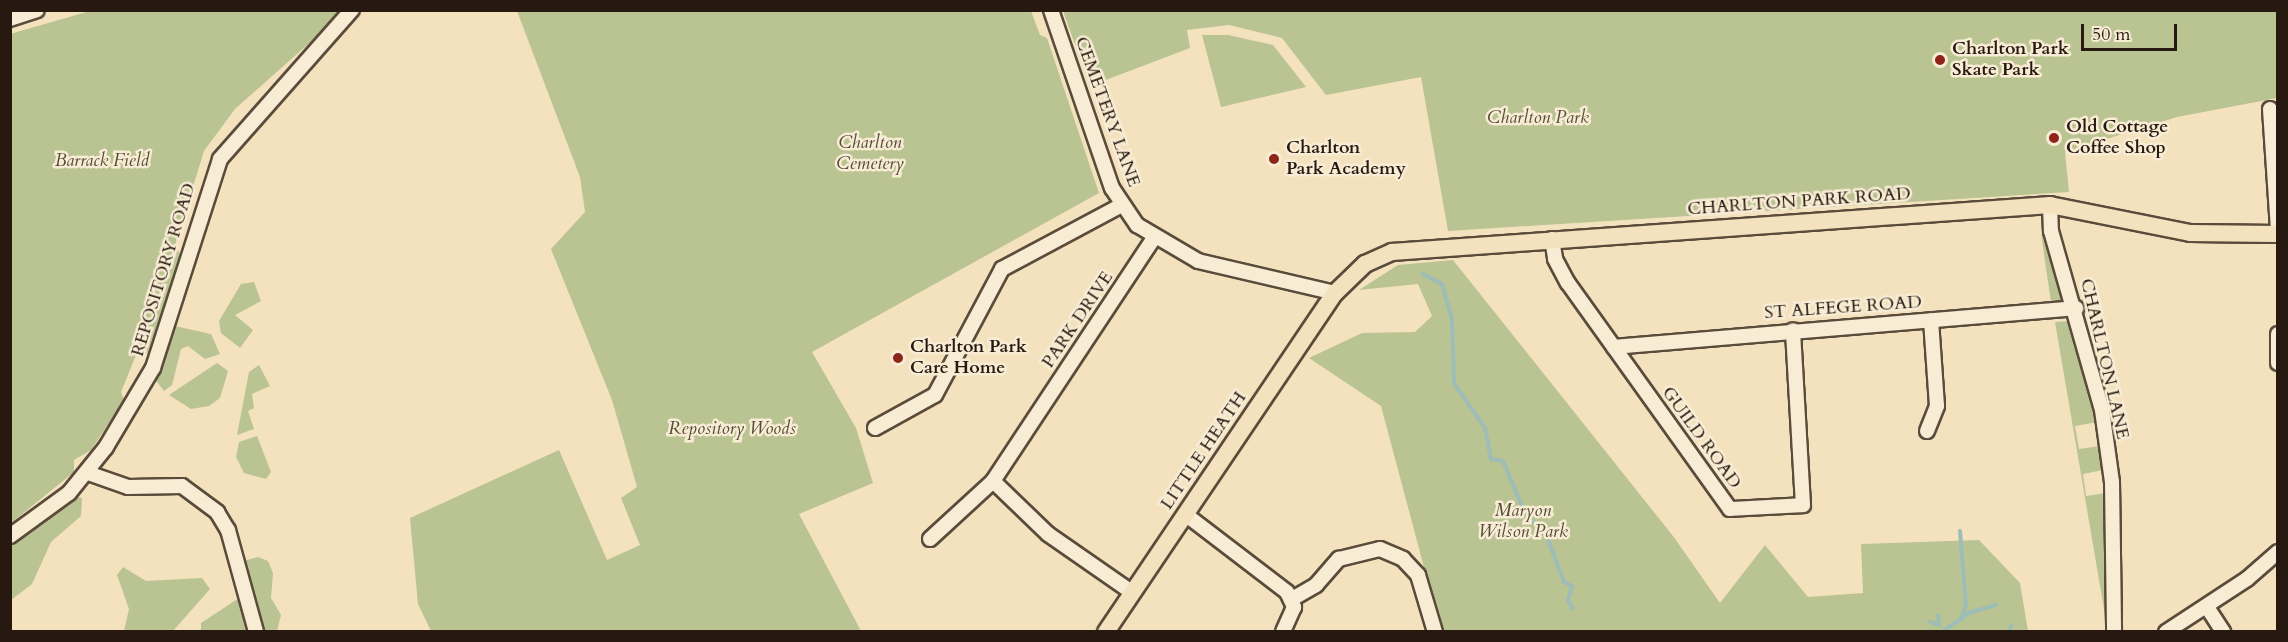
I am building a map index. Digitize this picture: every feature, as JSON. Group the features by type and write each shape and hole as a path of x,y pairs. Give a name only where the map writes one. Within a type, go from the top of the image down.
{"main road":[{"name":"CHARLTON PARK ROAD","path":"1335,292 1365,264 1392,252 2050,205 2198,234 2277,234"},
{"name":"LITTLE HEATH","path":"1106,632 1335,292"}],"street":[{"path":"10,19 37,10"},
{"name":"REPOSITORY ROAD","path":"10,536 88,473 153,368 220,159 352,10"},
{"name":"CEMETERY LANE","path":"1051,10 1122,205 1153,239 1198,261 1335,292"},
{"path":"2270,109 2277,229"},
{"path":"875,428 919,406 947,380 1002,268 1122,205"},
{"name":"CHARLTON LANE","path":"2050,205 2051,231 2076,308 2102,410 2112,482 2114,632"},
{"name":"PARK DRIVE","path":"930,539 993,481 1153,239"},
{"name":"GUILD ROAD","path":"1552,239 1559,268 1730,509 1803,505 1793,330"},
{"name":"ST ALFEGE ROAD","path":"1614,347 1793,330 2076,308"},
{"path":"1927,431 1937,405 1931,321"},
{"path":"2277,334 2277,363"},
{"path":"88,473 128,487 182,486 217,512 228,530 256,632"},
{"path":"993,481 1048,534 1133,593"},
{"path":"1185,514 1240,552 1292,599"},
{"path":"1283,632 1292,599 1316,585 1340,559 1380,549 1403,559 1418,575 1435,632"},
{"path":"2166,632 2207,607 2277,552"},
{"path":"2207,607 2223,632"}],"green space":[{"name":"Barrack Field","path":"90,11 338,11 315,38 235,109 204,151 175,245 183,259 175,299 163,311 147,354 136,355 121,392 124,400 91,450 74,460 74,472 11,523 10,34"},
{"path":"517,11 1031,11 1040,35 1047,38 1099,193 812,352 856,428 873,483 799,514 861,631 431,631 418,604 410,518 559,450 607,560 640,545 621,498 637,487 612,400 551,249 585,212 580,177"},
{"name":"Charlton Park","path":"1063,11 2277,11 2277,98 2177,117 2065,152 2069,192 1448,231 1421,77 1326,95 1282,38 1229,25 1187,30 1190,48 1090,86"},
{"path":"1202,35 1228,35 1273,45 1306,87 1221,107"},
{"path":"2041,234 2064,291 2064,300 2051,302"},
{"name":"Maryon Wilson Park","path":"1453,260 1673,536 1720,603 1765,545 1808,597 1863,593 1861,544 1979,540 2020,583 2028,631 1441,631 1381,406 1309,358 1362,333 1415,332 1432,316 1418,284 1359,290 1398,265"},
{"path":"254,282 261,301 235,315 253,330 240,348 221,333 219,321 241,284"},
{"path":"2072,321 2097,422 2075,426 2079,449 2101,446 2103,470 2083,474 2086,496 2106,493 2109,614 2105,615 2055,322"},
{"path":"170,325 211,334 220,354 205,359 188,346 181,349 172,385 164,391 154,378"},
{"path":"217,363 228,371 220,398 209,406 191,409 169,395"},
{"path":"259,365 270,386 252,394 254,408 248,411 254,429 237,435 249,372"},
{"path":"257,436 271,472 266,479 244,473 236,457 239,442"},
{"path":"74,496 82,498 81,516 51,542 32,584 11,600 10,536"},
{"path":"258,557 268,561 273,573 271,598 281,615 277,631 201,631 201,623 239,598 243,585 237,563"},
{"path":"123,567 146,581 202,578 210,589 173,631 124,631 129,609 117,575"}],"waterway":[{"path":"1423,274 1442,284 1452,318 1454,383 1485,428 1491,459 1503,461 1525,513 1547,537 1564,582 1572,586 1568,600 1573,609"},
{"path":"1960,531 1966,606 1962,617"},
{"path":"1942,632 1969,613 1996,605"},
{"path":"1930,622 1939,625 1938,615"},
{"path":"2010,632 2011,626"}],"place":[{"name":"Charlton Park Skate Park","path":"1940,60"},
{"name":"Old Cottage Coffee Shop","path":"2054,138"},
{"name":"Charlton Park Academy","path":"1274,159"},
{"name":"Charlton Park Care Home","path":"898,358"}],"park label":[{"name":"Charlton Cemetery","path":"870,154"},
{"name":"Repository Woods","path":"732,429"}]}
